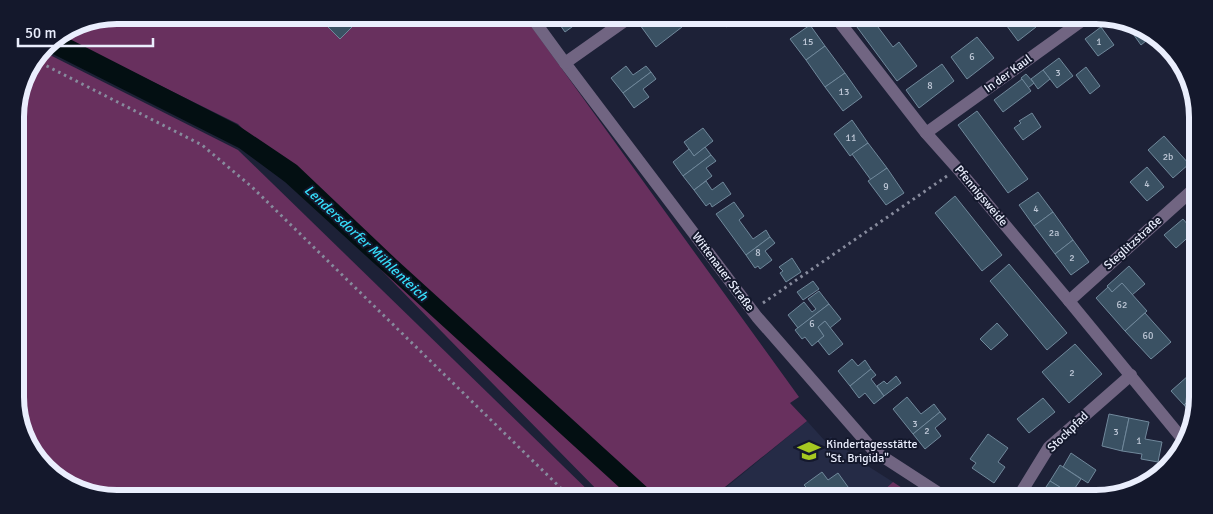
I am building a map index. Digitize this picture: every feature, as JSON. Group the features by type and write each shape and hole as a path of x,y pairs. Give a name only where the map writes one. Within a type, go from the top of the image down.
{"street":[{"name":"Wittenauer Straße","path":"537,24 757,316 874,451 934,490"},
{"path":"565,62 620,24"},
{"name":"Pfennigsweide","path":"841,24 926,134 958,169 1180,436"},
{"name":"In der Kaul","path":"926,134 1078,24"},
{"name":"Steglitzstraße","path":"1069,301 1189,193"},
{"name":"Stockpfad","path":"1023,490 1049,447 1131,376"}],"path":[{"path":"41,63 202,145 252,187 563,490"},
{"path":"757,316 757,311 762,304 958,169"}],"shaded area":[{"path":"117,24 530,24 799,397 790,403 807,421 721,490 597,490 238,124 65,39 87,29"},
{"path":"48,54 238,150 588,490 117,490 81,483 70,478 51,463 36,444 31,433 27,421 24,397 24,111 27,93 36,70"},
{"name":"Kindertagesstätte \"St. Brigida\"","path":"807,421 825,441 831,437 860,461 893,482 884,490 723,490"},
{"path":"893,482 905,490 884,490"}],"water":[{"name":"Lendersdorfer Mühlenteich","path":"67,38 236,124 297,165 397,260 650,490 622,490 285,182 239,148 50,52"}],"building":[{"path":"325,24 355,24 340,39"},
{"path":"559,24 576,24 565,32"},
{"path":"679,24 682,27 656,47 640,25"},
{"path":"855,24 876,24 893,47 899,42 917,66 897,81"},
{"path":"1005,24 1034,24 1036,27 1018,41"},
{"path":"810,25 825,46 806,60 790,39"},
{"path":"1101,27 1114,45 1098,56 1085,39"},
{"path":"1131,31 1143,36 1148,39 1141,45"},
{"path":"977,37 994,58 967,79 951,57"},
{"path":"825,46 845,73 825,87 806,60"},
{"path":"1059,58 1073,76 1057,88 1043,70"},
{"path":"942,64 954,81 919,108 906,90"},
{"path":"626,66 633,75 646,66 651,72 623,93 611,78"},
{"path":"1086,67 1100,86 1090,94 1076,75"},
{"path":"1043,70 1050,79 1038,89 1031,79"},
{"path":"651,72 656,79 643,89 649,97 634,108 623,93"},
{"path":"845,73 862,97 843,111 825,87"},
{"path":"1026,74 1034,83 1028,88 1021,78"},
{"path":"1022,79 1031,91 1003,112 994,100"},
{"path":"977,111 1028,179 1008,193 958,125"},
{"path":"1032,113 1041,127 1023,140 1014,128 1021,123 1019,121"},
{"path":"852,120 868,143 850,156 834,134"},
{"path":"703,128 713,141 694,156 684,142"},
{"path":"1164,136 1189,164 1173,178 1148,150"},
{"path":"868,143 887,168 871,180 852,154"},
{"path":"705,147 711,155 683,176 673,162 689,149 694,156"},
{"path":"711,155 716,161 706,168 712,176 694,190 683,176"},
{"path":"1147,167 1164,187 1147,201 1130,182"},
{"path":"887,168 904,193 886,205 868,181"},
{"path":"706,181 712,190 723,182 731,194 712,207 710,203 706,206 694,190"},
{"path":"1038,192 1053,212 1034,226 1019,205"},
{"path":"955,196 1002,255 982,271 935,213"},
{"path":"734,202 744,216 739,220 753,239 766,230 770,237 746,255 716,214"},
{"path":"1053,212 1073,240 1055,254 1034,226"},
{"path":"1183,219 1189,226 1189,236 1176,248 1164,235"},
{"path":"770,237 775,243 765,251 772,260 760,269 758,266 755,268 746,255"},
{"path":"1073,240 1089,262 1071,275 1055,254"},
{"path":"792,258 801,272 786,282 780,273 783,271 779,267"},
{"path":"1009,264 1067,333 1047,350 990,281"},
{"path":"1129,266 1145,284 1132,295 1122,283 1112,292 1107,286"},
{"path":"813,281 819,289 803,300 797,292"},
{"path":"1122,283 1147,311 1125,331 1096,298 1108,287 1112,292"},
{"path":"819,291 829,304 798,328 788,315 804,302 812,312 816,309 808,299"},
{"path":"829,304 841,319 830,328 825,321 818,327 824,336 812,346 805,337 802,339 795,330"},
{"path":"1145,313 1171,342 1151,359 1125,331"},
{"path":"825,321 843,344 829,355 818,341 824,336 818,327"},
{"path":"997,323 1008,335 991,350 980,339"},
{"path":"1075,344 1102,374 1069,403 1042,372"},
{"path":"852,359 858,366 865,360 871,369 850,386 838,371"},
{"path":"871,369 876,375 871,379 884,396 874,404 865,393 859,398 850,386"},
{"path":"1189,375 1189,401 1184,405 1171,391"},
{"path":"896,376 901,383 884,396 877,386 884,381 887,384"},
{"path":"907,397 921,414 934,404 940,412 913,434 893,409"},
{"path":"1043,398 1055,412 1029,433 1017,419"},
{"path":"1189,401 1188,410 1184,405"},
{"path":"940,412 946,419 935,428 941,436 925,449 913,434"},
{"path":"1109,414 1129,418 1122,451 1102,446"},
{"path":"1129,418 1149,422 1145,439 1162,442 1158,462 1141,459 1142,454 1122,451"},
{"path":"988,434 1008,448 998,462 1005,467 994,483 972,468 976,463 970,459"},
{"path":"1071,453 1096,470 1088,483 1063,467"},
{"path":"1060,465 1081,479 1074,490 1065,490 1050,481"},
{"path":"822,472 828,480 838,473 850,490 804,490 807,488 804,485"},
{"path":"1050,481 1065,490 1044,490"}],"place":[{"name":"Kindertagesstätte \"St. Brigida\"","path":"809,451"}]}
